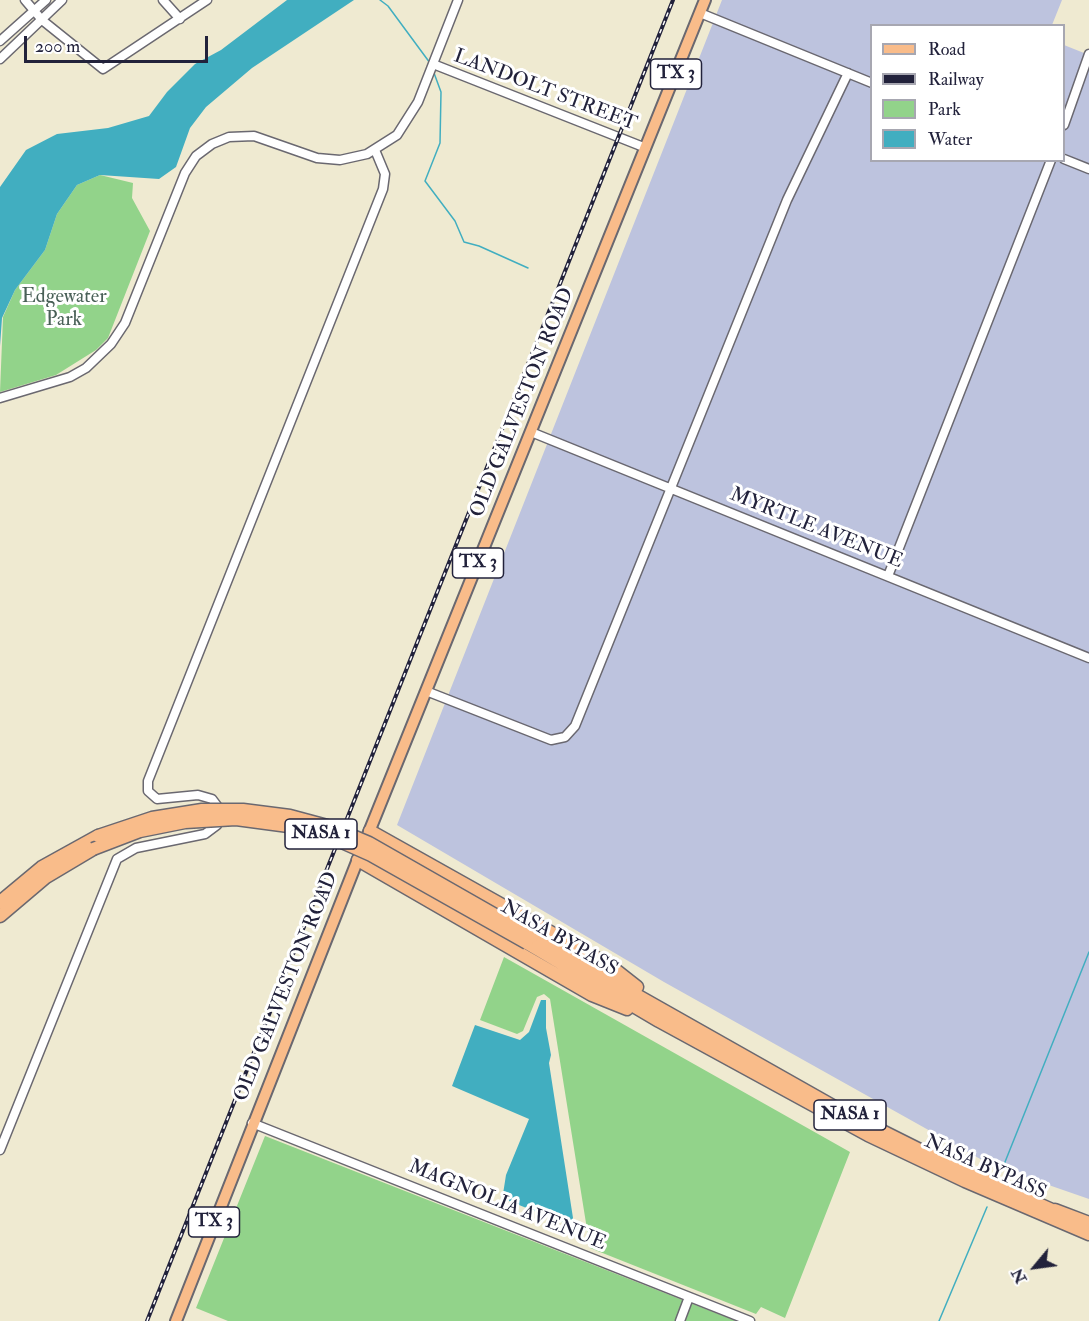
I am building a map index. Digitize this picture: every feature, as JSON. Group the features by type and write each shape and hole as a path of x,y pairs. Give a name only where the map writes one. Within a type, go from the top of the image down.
{"highway":[{"name":"NASA BYPASS","path":"0,902 42,867 98,836 153,818 202,810 243,810 290,816 331,827 369,843 530,939 659,1021 868,1135 999,1196 1089,1234"},
{"name":"NASA BYPASS","path":"0,916 46,877 93,849 140,831 185,822 244,820 296,827 333,838 371,855 671,1013 780,1078 872,1127 1089,1225"},
{"path":"370,831 609,965 671,1013"},
{"path":"358,861 592,995 659,1021"},
{"path":"450,914 447,902 449,893 464,882"},
{"path":"999,1196 1089,1241"}],"main road":[{"name":"OLD GALVESTON ROAD","path":"176,1321 252,1123 705,0"}],"street":[{"path":"25,0 42,20 103,69 207,0"},
{"path":"0,40 46,0"},
{"path":"0,58 62,0"},
{"path":"163,0 180,19"},
{"path":"0,398 70,377 86,368 111,344 125,323 185,173 196,156 212,144 229,137 254,136 330,160 351,159 375,150 397,135 408,120 459,0"},
{"path":"700,13 870,82"},
{"path":"1065,122 1089,54"},
{"name":"LANDOLT STREET","path":"433,64 646,148"},
{"path":"426,691 551,740 565,737 575,726 787,200 848,74"},
{"path":"0,1150 117,859 136,848 206,834 217,825 218,807 213,799 198,795 157,799 148,791 148,781 383,189 385,174 375,150"},
{"path":"1065,159 1089,169"},
{"path":"888,576 1050,162"},
{"name":"MYRTLE AVENUE","path":"531,432 1089,658"},
{"name":"MAGNOLIA AVENUE","path":"252,1123 750,1321"},
{"path":"680,1321 689,1297"}],"shaded area":[{"path":"722,0 1062,0 1052,24 870,24 870,162 1065,162 1065,45 1089,55 1089,1199 991,1165 664,982 397,825"}],"green space":[{"name":"Edgewater Park","path":"100,175 133,183 132,198 150,231 108,338 96,350 56,375 0,392 3,317 15,290 45,250 57,214 77,185"},
{"path":"504,957 850,1152 785,1318 761,1307 756,1314 590,1248 550,999 544,994 537,997 523,1031 517,1034 480,1020"},
{"path":"265,1136 736,1321 228,1321 196,1308"}],"water":[{"path":"287,0 354,0 252,68 206,107 190,128 176,167 159,179 100,175 77,185 57,214 45,250 15,290 2,318 0,346 0,187 26,150 57,134 108,128 149,116 167,92 195,64 221,50"},
{"path":"541,1000 546,1000 546,1028 551,1055 549,1063 573,1218 569,1225 509,1201 503,1194 506,1175 529,1119 452,1086 475,1025 520,1040 529,1032"}],"waterway":[{"path":"380,0 388,6 430,63"},
{"path":"434,73 441,92 440,143 425,181 455,221 464,242 479,246 528,268"},
{"path":"1001,1172 1089,952"},
{"path":"939,1321 987,1207"}],"railway":[{"path":"147,1321 673,0"}]}
